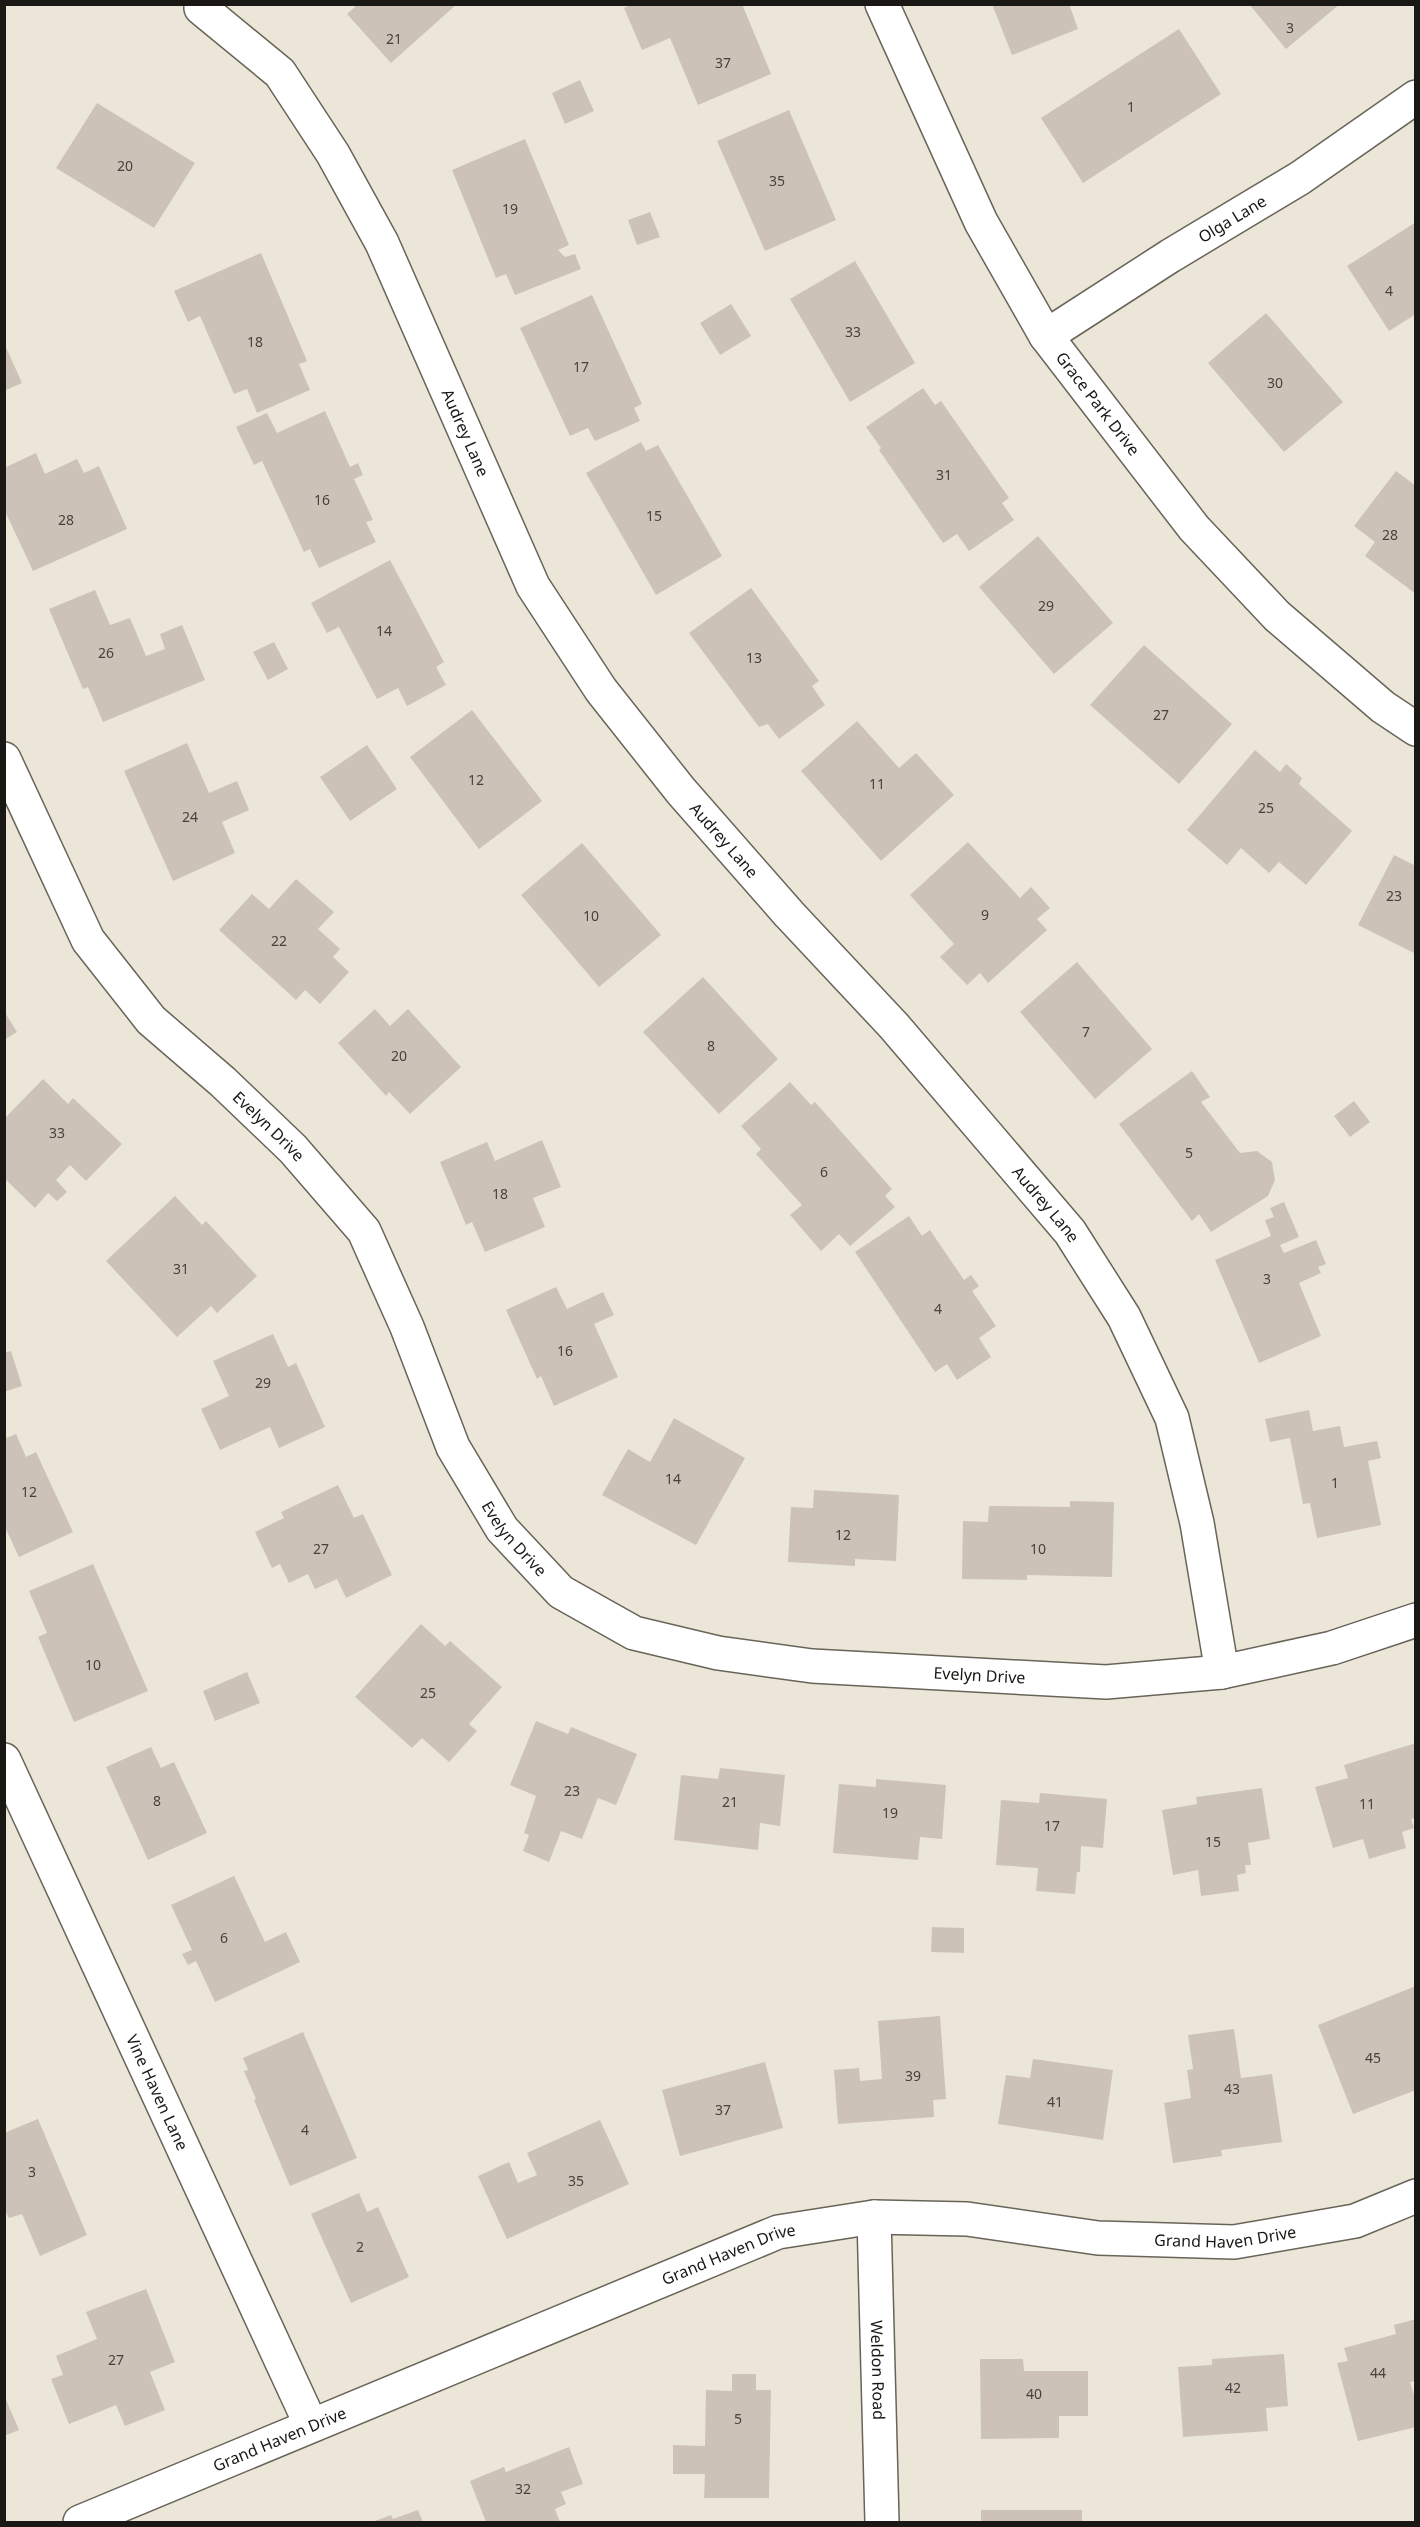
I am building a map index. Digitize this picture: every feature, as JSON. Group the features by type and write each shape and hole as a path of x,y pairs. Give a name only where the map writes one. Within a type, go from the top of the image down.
{"street":[{"name":"Grace Park Drive","path":"882,4 981,222 1046,336 1194,528 1277,616 1383,707 1416,729"},
{"name":"Audrey Lane","path":"198,6 280,73 333,154 382,243 533,586 601,690 681,791 789,914 894,1026 1070,1232 1124,1317 1172,1418 1197,1523 1221,1672"},
{"name":"Olga Lane","path":"1046,336 1170,256 1300,178 1416,97"},
{"name":"Evelyn Drive","path":"4,759 11,796 88,940 151,1020 224,1082 293,1149 364,1230 407,1327 453,1447 502,1529 561,1592 634,1633 718,1653 813,1666 1106,1682 1221,1672 1332,1648 1416,1620"},
{"name":"Vine Haven Lane","path":"4,1760 311,2425"},
{"name":"Grand Haven Drive","path":"80,2523 778,2232 874,2217 967,2219 1098,2238 1234,2242 1355,2221 1416,2196"},
{"name":"Weldon Road","path":"874,2217 882,2523"}],"building":[{"path":"358,4 457,4 391,63 347,14"},
{"path":"633,4 742,4 771,74 698,105 670,38 642,50 624,8"},
{"path":"992,4 1069,4 1078,29 1012,55"},
{"path":"1249,4 1340,4 1286,49"},
{"path":"1179,29 1221,94 1083,183 1041,118"},
{"path":"580,80 594,111 565,124 552,93"},
{"path":"97,103 195,163 154,228 56,168"},
{"path":"789,110 836,220 765,251 717,141"},
{"path":"525,139 569,245 558,250 565,257 575,254 581,269 515,295 506,274 496,278 452,170"},
{"path":"650,212 660,237 637,245 628,220"},
{"path":"1416,222 1416,314 1389,331 1347,266"},
{"path":"261,253 307,361 299,364 310,390 257,413 247,389 234,394 200,316 188,322 174,291"},
{"path":"855,261 915,363 850,402 790,299"},
{"path":"592,295 642,404 634,408 640,421 595,441 588,428 570,436 520,328"},
{"path":"731,304 751,336 720,355 700,323"},
{"path":"1266,313 1343,402 1284,452 1208,363"},
{"path":"4,343 22,383 4,391"},
{"path":"923,388 935,405 941,401 1009,498 1002,503 1014,520 969,551 957,534 943,543 879,450 881,448 866,427"},
{"path":"325,411 350,467 358,463 363,475 354,479 373,520 366,522 376,542 319,568 310,549 304,552 262,461 254,465 236,427 267,413 277,433"},
{"path":"641,442 646,451 658,445 722,556 656,595 586,473"},
{"path":"36,453 45,474 77,459 84,473 99,466 127,529 33,571 4,509 4,468"},
{"path":"1396,471 1416,486 1416,594 1365,556 1375,542 1354,526"},
{"path":"1038,536 1113,623 1054,674 979,587"},
{"path":"390,560 444,662 436,667 446,685 407,706 398,688 377,699 339,627 327,633 311,603"},
{"path":"751,588 819,681 812,686 825,705 779,739 768,724 759,727 689,633"},
{"path":"95,590 110,625 130,618 146,656 165,649 160,634 182,625 205,680 103,722 88,687 83,689 49,609"},
{"path":"274,642 288,669 268,680 253,652"},
{"path":"1144,645 1232,724 1179,784 1090,705"},
{"path":"472,710 542,801 479,849 410,757"},
{"path":"857,721 899,768 916,753 954,795 881,861 801,771"},
{"path":"187,743 209,793 237,781 249,810 222,822 235,853 173,881 124,771"},
{"path":"367,745 397,789 350,821 320,777"},
{"path":"1255,750 1280,772 1286,764 1302,778 1299,784 1352,831 1306,885 1279,862 1269,873 1241,848 1227,865 1187,830"},
{"path":"968,842 1020,898 1031,887 1050,908 1037,919 1047,930 988,983 980,973 967,985 940,957 954,944 910,895"},
{"path":"582,843 661,935 599,987 521,895"},
{"path":"1394,855 1416,866 1416,954 1358,925"},
{"path":"296,879 334,912 318,929 340,949 333,957 349,972 320,1004 305,990 296,1000 219,930 252,894 269,909"},
{"path":"1077,962 1152,1049 1095,1099 1020,1012"},
{"path":"703,977 778,1059 719,1114 643,1032"},
{"path":"375,1009 390,1026 408,1009 461,1067 410,1114 389,1092 386,1096 338,1043"},
{"path":"4,1011 17,1032 4,1040"},
{"path":"1192,1071 1210,1097 1201,1102 1240,1153 1257,1151 1272,1162 1275,1180 1268,1196 1211,1232 1199,1214 1192,1221 1119,1124"},
{"path":"43,1079 68,1104 73,1098 122,1144 86,1181 70,1165 56,1180 67,1192 57,1201 48,1193 35,1208 4,1178 4,1119"},
{"path":"790,1082 811,1105 815,1102 892,1189 885,1196 895,1207 850,1246 839,1234 821,1251 790,1215 802,1205 756,1154 761,1149 741,1126"},
{"path":"1354,1101 1370,1122 1350,1137 1334,1116"},
{"path":"542,1140 561,1187 533,1198 545,1227 485,1252 472,1222 466,1225 440,1162 487,1142 495,1161"},
{"path":"175,1196 202,1225 206,1221 257,1276 217,1313 211,1306 177,1337 106,1261"},
{"path":"1284,1202 1299,1237 1280,1245 1284,1253 1316,1240 1326,1264 1318,1267 1321,1273 1299,1283 1321,1336 1259,1363 1215,1260 1271,1236 1265,1220 1274,1217 1270,1208"},
{"path":"909,1216 922,1236 930,1230 964,1280 971,1275 979,1286 972,1291 996,1326 979,1338 991,1357 957,1380 947,1364 935,1372 855,1252"},
{"path":"556,1287 567,1309 603,1292 614,1315 594,1324 618,1377 554,1406 541,1376 537,1379 506,1310"},
{"path":"273,1334 288,1367 296,1363 325,1427 279,1448 270,1427 220,1450 201,1409 229,1396 213,1361"},
{"path":"11,1351 22,1386 4,1392 4,1353"},
{"path":"1309,1410 1313,1431 1340,1426 1344,1447 1377,1441 1381,1458 1368,1461 1381,1525 1317,1538 1310,1503 1303,1504 1290,1438 1270,1442 1265,1419"},
{"path":"674,1418 745,1458 696,1545 602,1495 628,1449 650,1462"},
{"path":"16,1434 26,1457 36,1452 73,1532 19,1557 4,1525 4,1439"},
{"path":"338,1485 354,1518 363,1514 392,1575 346,1598 337,1579 315,1589 308,1574 289,1583 280,1564 272,1568 255,1532 284,1518 281,1512"},
{"path":"814,1490 899,1495 896,1561 855,1559 855,1566 788,1562 791,1507 813,1508"},
{"path":"1070,1501 1114,1502 1112,1577 1027,1575 1027,1580 962,1579 963,1521 988,1522 989,1506 1070,1507"},
{"path":"93,1564 148,1691 74,1722 38,1637 47,1633 29,1591"},
{"path":"421,1624 445,1646 450,1641 502,1687 469,1724 477,1731 449,1762 422,1738 412,1748 355,1697"},
{"path":"247,1672 260,1703 215,1721 203,1691"},
{"path":"536,1721 568,1734 571,1727 637,1754 616,1805 598,1798 582,1839 561,1831 549,1862 523,1851 529,1835 524,1833 536,1796 510,1785"},
{"path":"1416,1743 1416,1818 1411,1819 1414,1828 1402,1832 1406,1848 1369,1859 1363,1839 1333,1848 1315,1787 1348,1778 1344,1765"},
{"path":"151,1747 161,1768 174,1762 207,1833 148,1860 106,1767"},
{"path":"720,1768 785,1775 780,1826 760,1823 758,1850 674,1840 681,1775 718,1779"},
{"path":"876,1779 946,1785 942,1839 920,1837 918,1860 833,1853 839,1784 876,1787"},
{"path":"1262,1788 1270,1839 1248,1843 1251,1865 1245,1865 1246,1873 1237,1875 1239,1891 1201,1896 1198,1870 1173,1875 1162,1810 1197,1804 1196,1797"},
{"path":"1040,1793 1107,1799 1103,1848 1081,1846 1080,1872 1077,1872 1075,1894 1036,1891 1038,1868 996,1865 1001,1800 1039,1803"},
{"path":"234,1876 265,1942 286,1932 300,1962 215,2002 196,1961 188,1965 182,1954 192,1950 171,1905"},
{"path":"932,1927 964,1928 964,1953 931,1952"},
{"path":"1416,1986 1416,2090 1353,2114 1318,2025"},
{"path":"940,2016 946,2099 933,2100 934,2117 838,2124 834,2070 859,2068 860,2081 882,2079 878,2021"},
{"path":"1234,2029 1241,2078 1272,2074 1282,2142 1221,2150 1222,2156 1173,2163 1164,2103 1191,2098 1187,2070 1193,2069 1188,2035"},
{"path":"303,2032 357,2158 290,2186 254,2100 256,2099 244,2071 248,2070 243,2058"},
{"path":"1033,2059 1113,2070 1103,2140 998,2124 1006,2075 1030,2078"},
{"path":"765,2062 783,2128 680,2156 662,2090"},
{"path":"38,2119 87,2235 40,2256 22,2214 9,2218 4,2208 4,2133"},
{"path":"600,2120 629,2184 507,2239 478,2176 509,2162 518,2183 537,2175 527,2153"},
{"path":"359,2193 367,2212 378,2207 409,2277 351,2303 311,2214"},
{"path":"146,2289 175,2362 150,2372 165,2410 125,2426 116,2405 69,2424 51,2379 63,2375 56,2356 97,2339 86,2312"},
{"path":"1416,2319 1416,2381 1410,2382 1416,2402 1416,2427 1358,2441 1337,2363 1348,2361 1344,2348 1396,2334 1394,2325"},
{"path":"1284,2354 1288,2406 1266,2408 1268,2431 1183,2437 1178,2367 1212,2365 1212,2359"},
{"path":"980,2359 1023,2359 1024,2371 1088,2371 1088,2416 1059,2416 1059,2438 981,2439"},
{"path":"732,2374 756,2374 756,2390 771,2390 769,2498 704,2498 705,2474 673,2474 673,2445 705,2446 706,2390 732,2391"},
{"path":"4,2395 19,2430 4,2436"},
{"path":"569,2447 583,2484 561,2492 566,2504 555,2509 560,2522 486,2522 470,2481 504,2467 506,2472"},
{"path":"418,2510 423,2522 372,2522 391,2515 393,2519"},
{"path":"981,2510 1082,2510 1082,2522 981,2522"}]}
